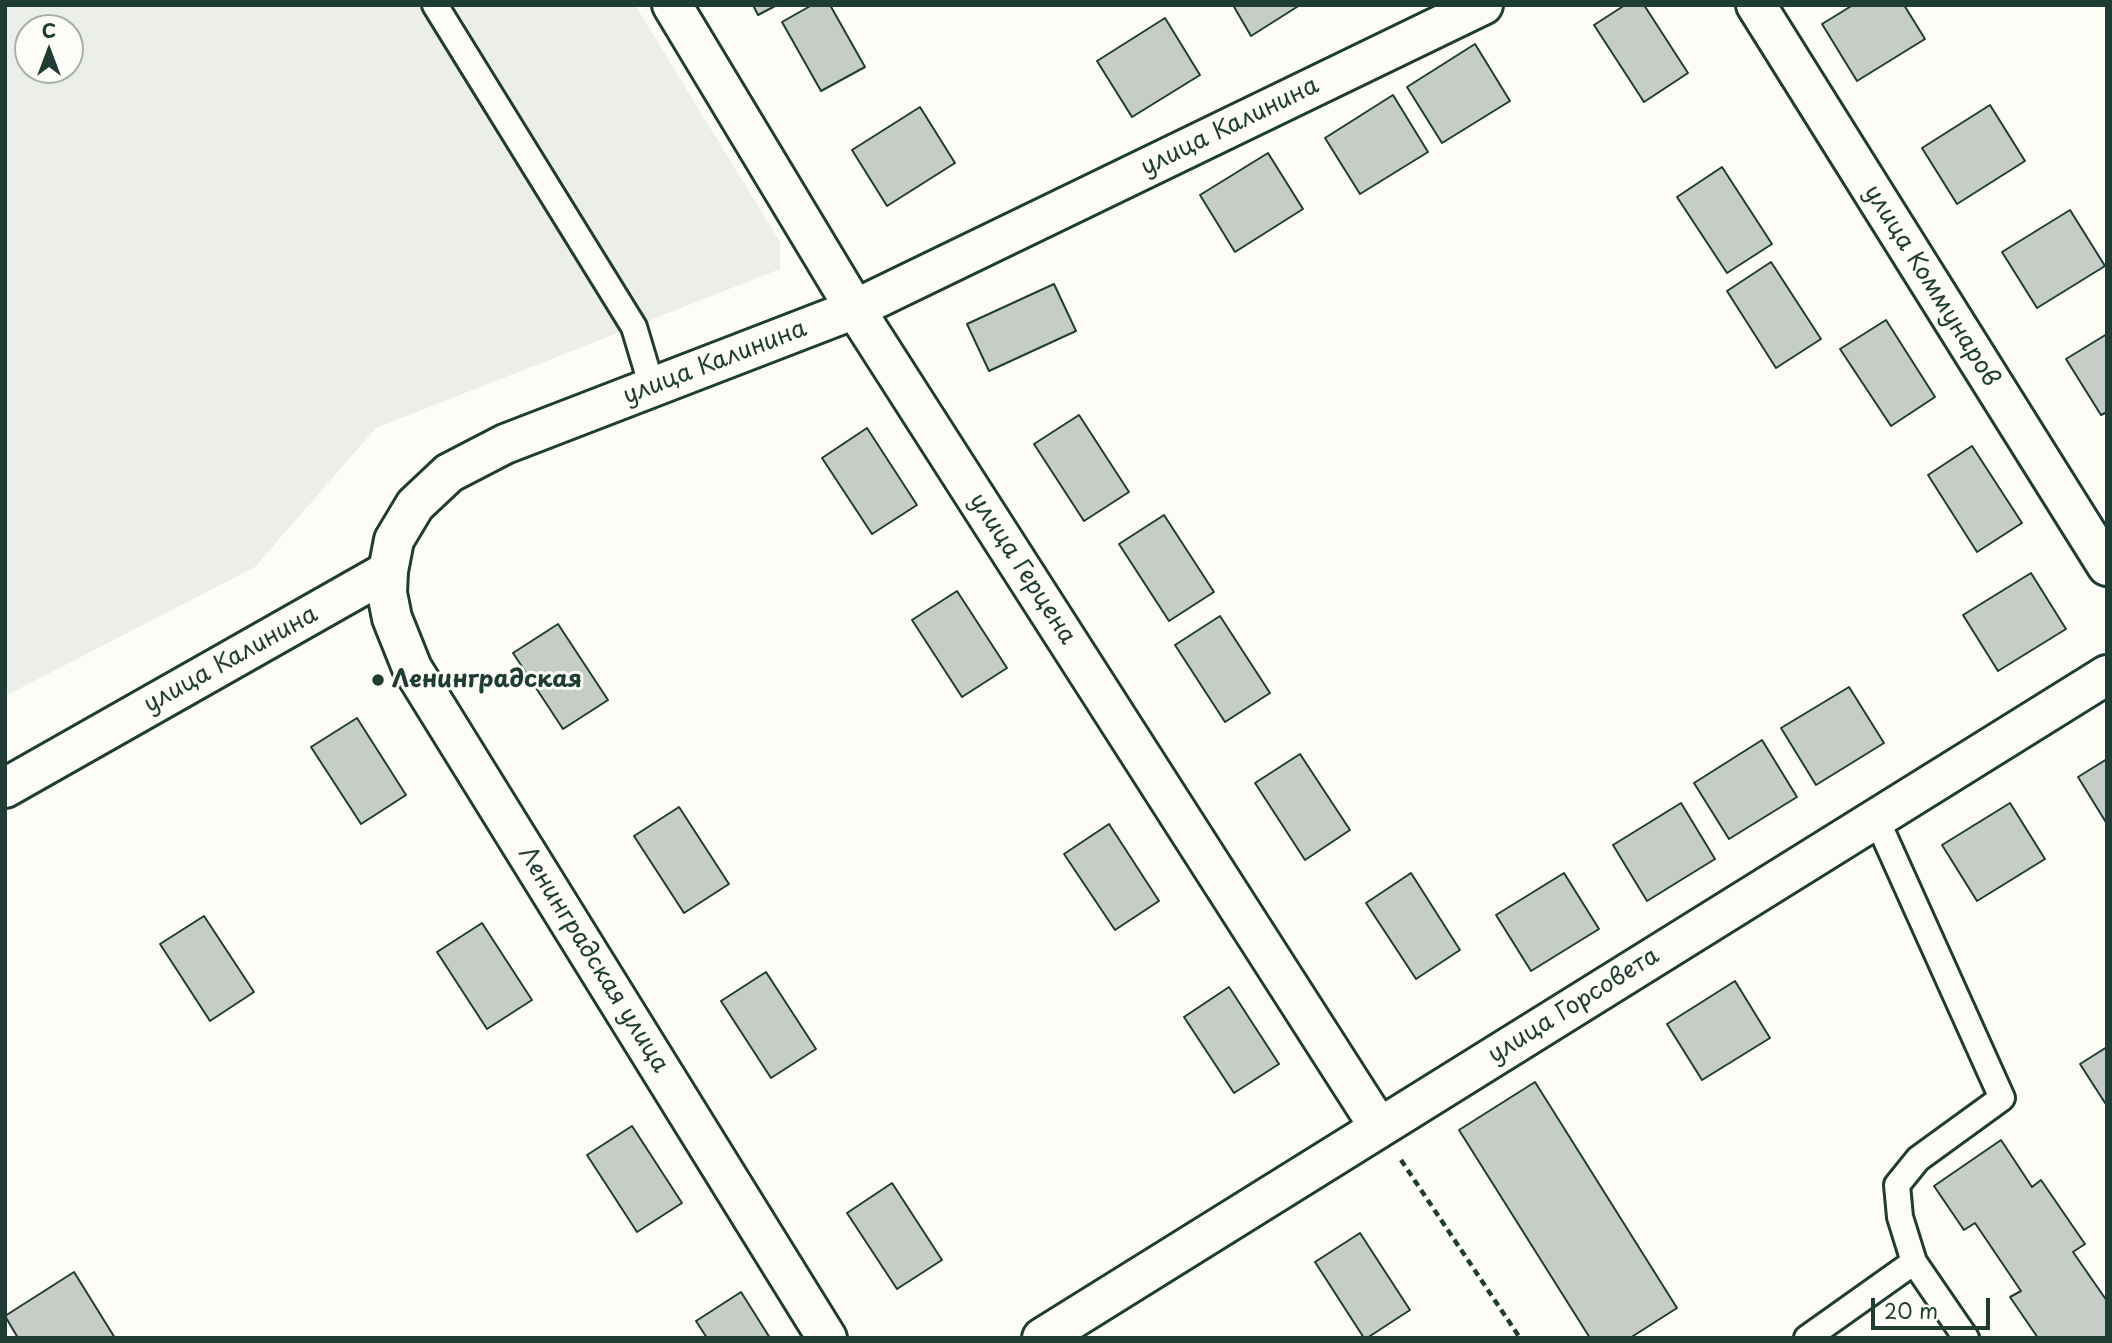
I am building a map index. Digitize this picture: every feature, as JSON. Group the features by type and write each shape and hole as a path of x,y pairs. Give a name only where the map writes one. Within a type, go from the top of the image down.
{"street":[{"name":"улица Герцена","path":"672,5 855,309 1380,1127"},
{"name":"улица Калинина","path":"5,788 388,571 394,540 415,505 449,473 505,444 855,309 1483,5"},
{"name":"улица Коммунаров","path":"1756,5 2107,566"},
{"name":"Ленинградская улица","path":"388,571 387,593 392,618 412,668 827,1338"},
{"name":"улица Горсовета","path":"1042,1338 2107,675"}],"lane":[{"path":"435,5 634,327 652,387"},
{"path":"1876,818 2002,1098 1918,1159 1897,1185 1900,1217 1914,1262 1966,1338"},
{"path":"1807,1338 1914,1262"}],"path":[{"path":"1380,1127 1520,1338"}],"shaded area":[{"path":"5,5 635,5 780,242 780,269 376,428 255,567 5,696"}],"building":[{"path":"753,5 777,5 758,15"},
{"path":"812,5 830,5 865,67 821,91 782,22"},
{"path":"1233,5 1300,5 1251,36"},
{"path":"1625,5 1644,5 1688,73 1644,102 1594,25"},
{"path":"1853,5 1904,5 1925,39 1857,81 1822,24"},
{"path":"1165,18 1200,75 1132,117 1097,61"},
{"path":"1475,44 1510,101 1442,143 1407,87"},
{"path":"1393,95 1428,152 1360,194 1325,138"},
{"path":"1990,105 2025,161 1957,204 1922,148"},
{"path":"920,107 955,163 887,206 852,150"},
{"path":"1268,153 1303,209 1235,252 1200,195"},
{"path":"1722,167 1772,244 1727,273 1677,197"},
{"path":"2070,210 2105,266 2037,308 2002,252"},
{"path":"1771,262 1821,339 1776,368 1727,291"},
{"path":"1054,284 1076,331 989,371 967,324"},
{"path":"1886,320 1935,397 1891,426 1840,349"},
{"path":"2107,334 2107,412 2101,415 2066,359"},
{"path":"1079,415 1129,492 1084,521 1034,444"},
{"path":"867,428 917,505 872,534 822,458"},
{"path":"1972,446 2022,523 1977,552 1928,475"},
{"path":"1164,515 1214,592 1169,621 1119,544"},
{"path":"2031,573 2066,629 1998,671 1963,615"},
{"path":"957,591 1007,668 962,697 912,620"},
{"path":"1220,616 1270,693 1225,722 1175,645"},
{"path":"558,624 608,700 563,729 513,653"},
{"path":"1849,687 1884,743 1816,785 1781,728"},
{"path":"357,718 406,795 361,824 311,747"},
{"path":"1762,740 1797,797 1729,839 1694,783"},
{"path":"1300,754 1350,830 1305,860 1255,783"},
{"path":"2107,759 2107,824 2078,777"},
{"path":"1681,803 1715,859 1647,901 1613,845"},
{"path":"2010,803 2045,859 1977,901 1942,845"},
{"path":"679,807 729,884 684,913 634,836"},
{"path":"1109,824 1159,901 1115,930 1064,854"},
{"path":"1411,873 1460,950 1416,979 1366,903"},
{"path":"1564,873 1599,929 1531,971 1496,915"},
{"path":"204,916 254,992 210,1021 160,944"},
{"path":"482,923 532,1000 487,1029 437,952"},
{"path":"766,972 816,1049 771,1078 721,1001"},
{"path":"1735,981 1770,1038 1702,1080 1667,1024"},
{"path":"1229,987 1279,1064 1234,1093 1184,1017"},
{"path":"2107,1047 2107,1106 2080,1064"},
{"path":"1535,1082 1677,1308 1630,1338 1590,1338 1459,1130"},
{"path":"632,1126 682,1203 637,1232 587,1155"},
{"path":"2001,1140 2032,1187 2041,1180 2085,1244 2073,1252 2107,1301 2107,1338 2038,1338 2010,1297 2021,1291 1975,1223 1964,1230 1934,1186"},
{"path":"892,1183 942,1260 897,1289 847,1213"},
{"path":"1360,1233 1410,1310 1367,1338 1364,1338 1315,1262"},
{"path":"74,1272 115,1338 18,1338 5,1316"},
{"path":"741,1292 770,1338 707,1338 696,1321"}],"place":[{"name":"Ленинградская","path":"378,680"}]}
